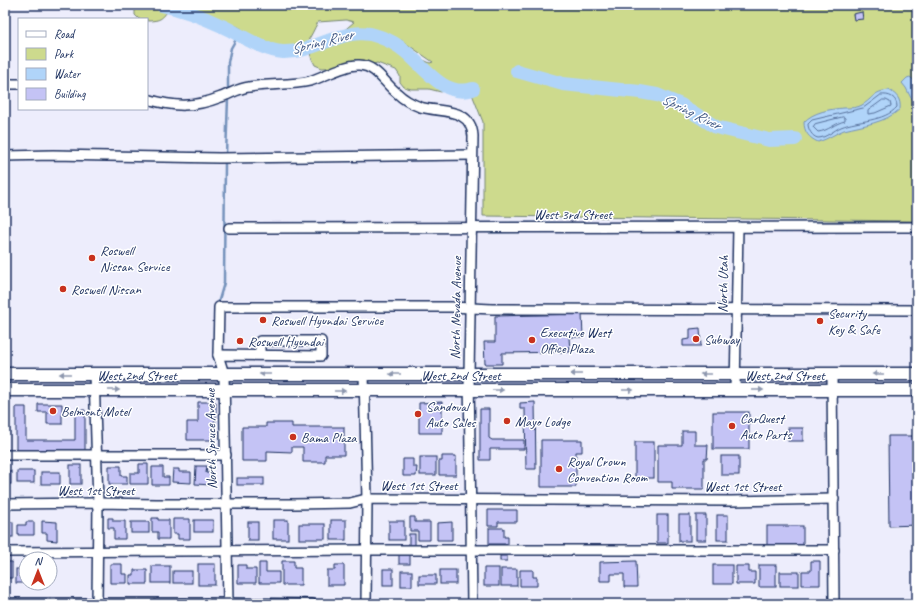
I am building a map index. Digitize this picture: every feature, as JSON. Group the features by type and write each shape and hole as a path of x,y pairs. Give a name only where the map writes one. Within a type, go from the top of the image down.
{"main road":[{"name":"West 2nd Street","path":"5,374 917,374"},
{"name":"West 2nd Street","path":"5,390 917,390"}],"street":[{"name":"North Nevada Avenue","path":"148,99 171,105 194,106 212,101 245,88 304,82 350,66 358,65 368,66 375,71 396,93 410,102 427,109 458,115 466,118 470,122 472,130 472,155 468,391 472,604"},
{"path":"5,84 18,84"},
{"path":"5,156 53,155 219,158 472,155"},
{"name":"North Utah","path":"735,390 738,227"},
{"name":"West 3rd Street","path":"229,228 917,227"},
{"name":"North Spruce Avenue","path":"224,603 227,551 226,455 224,374 218,356 219,307 389,306 470,308"},
{"path":"470,308 917,310"},
{"path":"218,356 321,356 321,341 260,341 260,355"},
{"path":"94,374 98,503 97,604"},
{"path":"364,374 366,604"},
{"path":"832,374 834,604"},
{"path":"5,455 226,455"},
{"name":"West 1st Street","path":"5,504 350,503 366,499 834,500"},
{"path":"5,552 834,550"},
{"path":"5,603 312,604"}],"green space":[{"path":"135,5 173,5 160,19 148,21 148,18 138,18 135,15"},
{"path":"173,5 917,5 917,221 483,216 483,122 472,94 461,85 452,86 441,92 429,89 411,89 404,87 400,82 400,76 396,70 377,63 362,67 322,68 315,65 311,57 312,51 328,44 354,22 346,20 318,22 306,43 301,48 289,54 276,54 258,48 240,28 216,20 192,9","holes":["401,40 433,62 430,63 413,54 406,48"]}],"water":[{"path":"910,77 917,83 917,99 911,98 902,83"},
{"path":"889,90 898,98 900,103 900,109 894,114 874,123 844,130 818,142 812,139 806,132 804,122 817,113 839,108 858,107 879,92"}],"building":[{"path":"862,12 863,19 854,20 853,14"},
{"name":"Executive West Office Plaza","path":"582,314 583,337 569,337 570,352 502,353 502,364 485,364 484,342 495,342 495,316"},
{"path":"700,328 701,346 683,346 683,340 690,339 690,329"},
{"path":"198,402 216,402 214,440 187,440 187,422 198,422"},
{"path":"442,402 442,433 419,433 419,403"},
{"path":"535,402 536,469 526,469 525,409 520,409 520,403"},
{"path":"38,404 62,404 62,424 47,424 47,412 38,412"},
{"path":"16,407 26,407 26,440 75,440 75,410 85,410 85,450 16,450"},
{"path":"915,408 917,408 917,525 889,526 888,436 915,436"},
{"path":"480,409 489,409 489,438 492,440 524,440 524,449 490,449 490,460 480,460"},
{"path":"713,412 749,412 749,449 713,449"},
{"name":"Bama Plaza","path":"266,423 292,423 292,427 344,427 344,455 325,455 325,462 303,462 303,447 292,447 292,452 267,451 267,461 242,461 242,427 266,427"},
{"path":"788,428 803,428 803,441 788,441"},
{"path":"682,431 695,431 695,445 708,445 707,459 704,459 704,489 672,489 672,482 658,482 658,445 682,445"},
{"name":"Royal Crown Convention Room","path":"541,440 582,440 582,452 576,452 576,487 541,487"},
{"path":"635,442 654,442 654,478 635,478"},
{"path":"442,456 456,456 456,475 439,475 439,461 442,461"},
{"path":"721,456 739,456 739,475 721,475"},
{"path":"420,457 436,457 436,475 420,475"},
{"path":"403,459 413,459 413,467 417,467 416,476 403,476"},
{"path":"139,464 148,464 148,484 130,484 130,473 139,473"},
{"path":"70,465 81,465 81,484 70,484"},
{"path":"109,466 121,466 121,476 127,476 127,484 109,484"},
{"path":"196,466 207,466 206,473 212,473 212,485 195,484"},
{"path":"152,467 163,467 163,477 169,477 169,485 152,485"},
{"path":"173,469 179,469 179,472 191,472 191,483 172,482"},
{"path":"5,471 11,471 11,484 5,484"},
{"path":"17,471 34,471 34,483 17,483"},
{"path":"41,472 60,472 60,484 41,484"},
{"path":"237,478 264,478 264,485 237,485"},
{"path":"488,510 517,510 517,522 498,522 498,526 488,526"},
{"path":"657,515 668,515 668,543 657,543"},
{"path":"679,515 690,515 690,541 679,541"},
{"path":"696,515 706,515 706,540 696,540"},
{"path":"717,515 728,515 728,540 717,540"},
{"path":"410,517 415,517 415,522 430,522 430,540 418,540 418,531 410,531"},
{"path":"108,518 113,518 113,521 125,521 125,539 114,539 114,528 108,528"},
{"path":"152,518 158,518 158,520 169,520 169,539 158,539 158,532 152,532"},
{"path":"173,519 190,519 190,539 178,539 178,534 173,534"},
{"path":"194,520 213,520 213,532 194,532"},
{"path":"273,520 288,520 288,539 273,539"},
{"path":"331,520 346,520 346,540 331,540"},
{"path":"42,521 57,522 57,541 47,540 47,533 42,533"},
{"path":"389,521 404,521 404,540 389,540"},
{"path":"5,522 13,522 13,537 5,537"},
{"path":"26,522 34,522 34,535 18,535 18,525 26,525"},
{"path":"131,522 149,522 149,533 131,533"},
{"path":"248,522 258,522 258,540 248,540"},
{"path":"452,522 452,540 437,540 437,523"},
{"path":"299,524 325,524 325,539 299,539"},
{"path":"767,526 803,526 803,545 767,545"},
{"path":"489,528 504,528 504,537 508,537 508,544 489,544"},
{"path":"409,534 415,534 415,545 409,545"},
{"path":"399,555 410,555 410,564 399,564"},
{"path":"500,556 507,556 507,561 500,561"},
{"path":"282,561 294,561 294,568 301,568 301,585 282,585"},
{"path":"636,561 637,587 624,587 624,574 611,574 611,581 600,581 600,562"},
{"path":"811,561 820,561 820,585 802,585 802,571 811,571"},
{"path":"5,562 12,562 12,578 5,578"},
{"path":"259,563 266,563 266,572 279,572 279,583 259,583"},
{"path":"110,564 122,564 122,574 127,574 127,583 110,583"},
{"path":"198,564 215,564 215,585 198,585"},
{"path":"238,565 246,565 246,569 256,569 256,583 238,583"},
{"path":"335,565 344,565 344,585 327,585 327,570 335,570"},
{"path":"713,565 732,565 732,584 713,584"},
{"path":"759,565 776,565 776,587 759,587"},
{"path":"152,566 170,566 170,583 152,583"},
{"path":"736,566 749,566 749,572 755,572 755,584 736,584"},
{"path":"484,568 499,568 499,586 484,586"},
{"path":"16,569 18,569 18,583 16,583"},
{"path":"383,569 393,569 393,585 383,585"},
{"path":"501,569 517,569 517,586 501,586"},
{"path":"134,570 147,570 147,584 130,584 130,575 134,575"},
{"path":"440,570 456,570 456,584 440,584"},
{"path":"520,570 533,570 533,577 537,577 537,586 520,586"},
{"path":"173,571 192,571 192,583 173,583"},
{"path":"401,571 412,571 412,586 401,586"},
{"path":"780,572 799,572 799,586 780,586"},
{"path":"419,575 436,575 436,584 419,584"}],"waterway":[{"name":"Spring River","path":"162,5 200,16 275,51 296,51 343,36 355,34 367,34 380,37 403,49 428,73 444,85 463,91 473,89"},
{"path":"228,93 228,62 231,48 239,34"},
{"name":"Spring River","path":"517,71 563,84 657,95 681,105 716,127 769,140 795,139"},
{"path":"226,155 228,98"},
{"path":"219,300 224,283 225,162"}],"place":[{"name":"Roswell Nissan Service","path":"92,258"},
{"name":"Roswell Nissan","path":"63,289"},
{"name":"Roswell Hyundai Service","path":"263,320"},
{"name":"Security Key & Safe","path":"820,321"},
{"name":"Subway","path":"696,339"},
{"name":"Executive West Office Plaza","path":"532,340"},
{"name":"Roswell Hyundai","path":"240,341"},
{"name":"Belmont Motel","path":"53,411"},
{"name":"Sandoval Auto Sales","path":"418,414"},
{"name":"Mayo Lodge","path":"507,421"},
{"name":"CarQuest Auto Parts","path":"732,426"},
{"name":"Bama Plaza","path":"293,437"},
{"name":"Royal Crown Convention Room","path":"559,469"}]}
